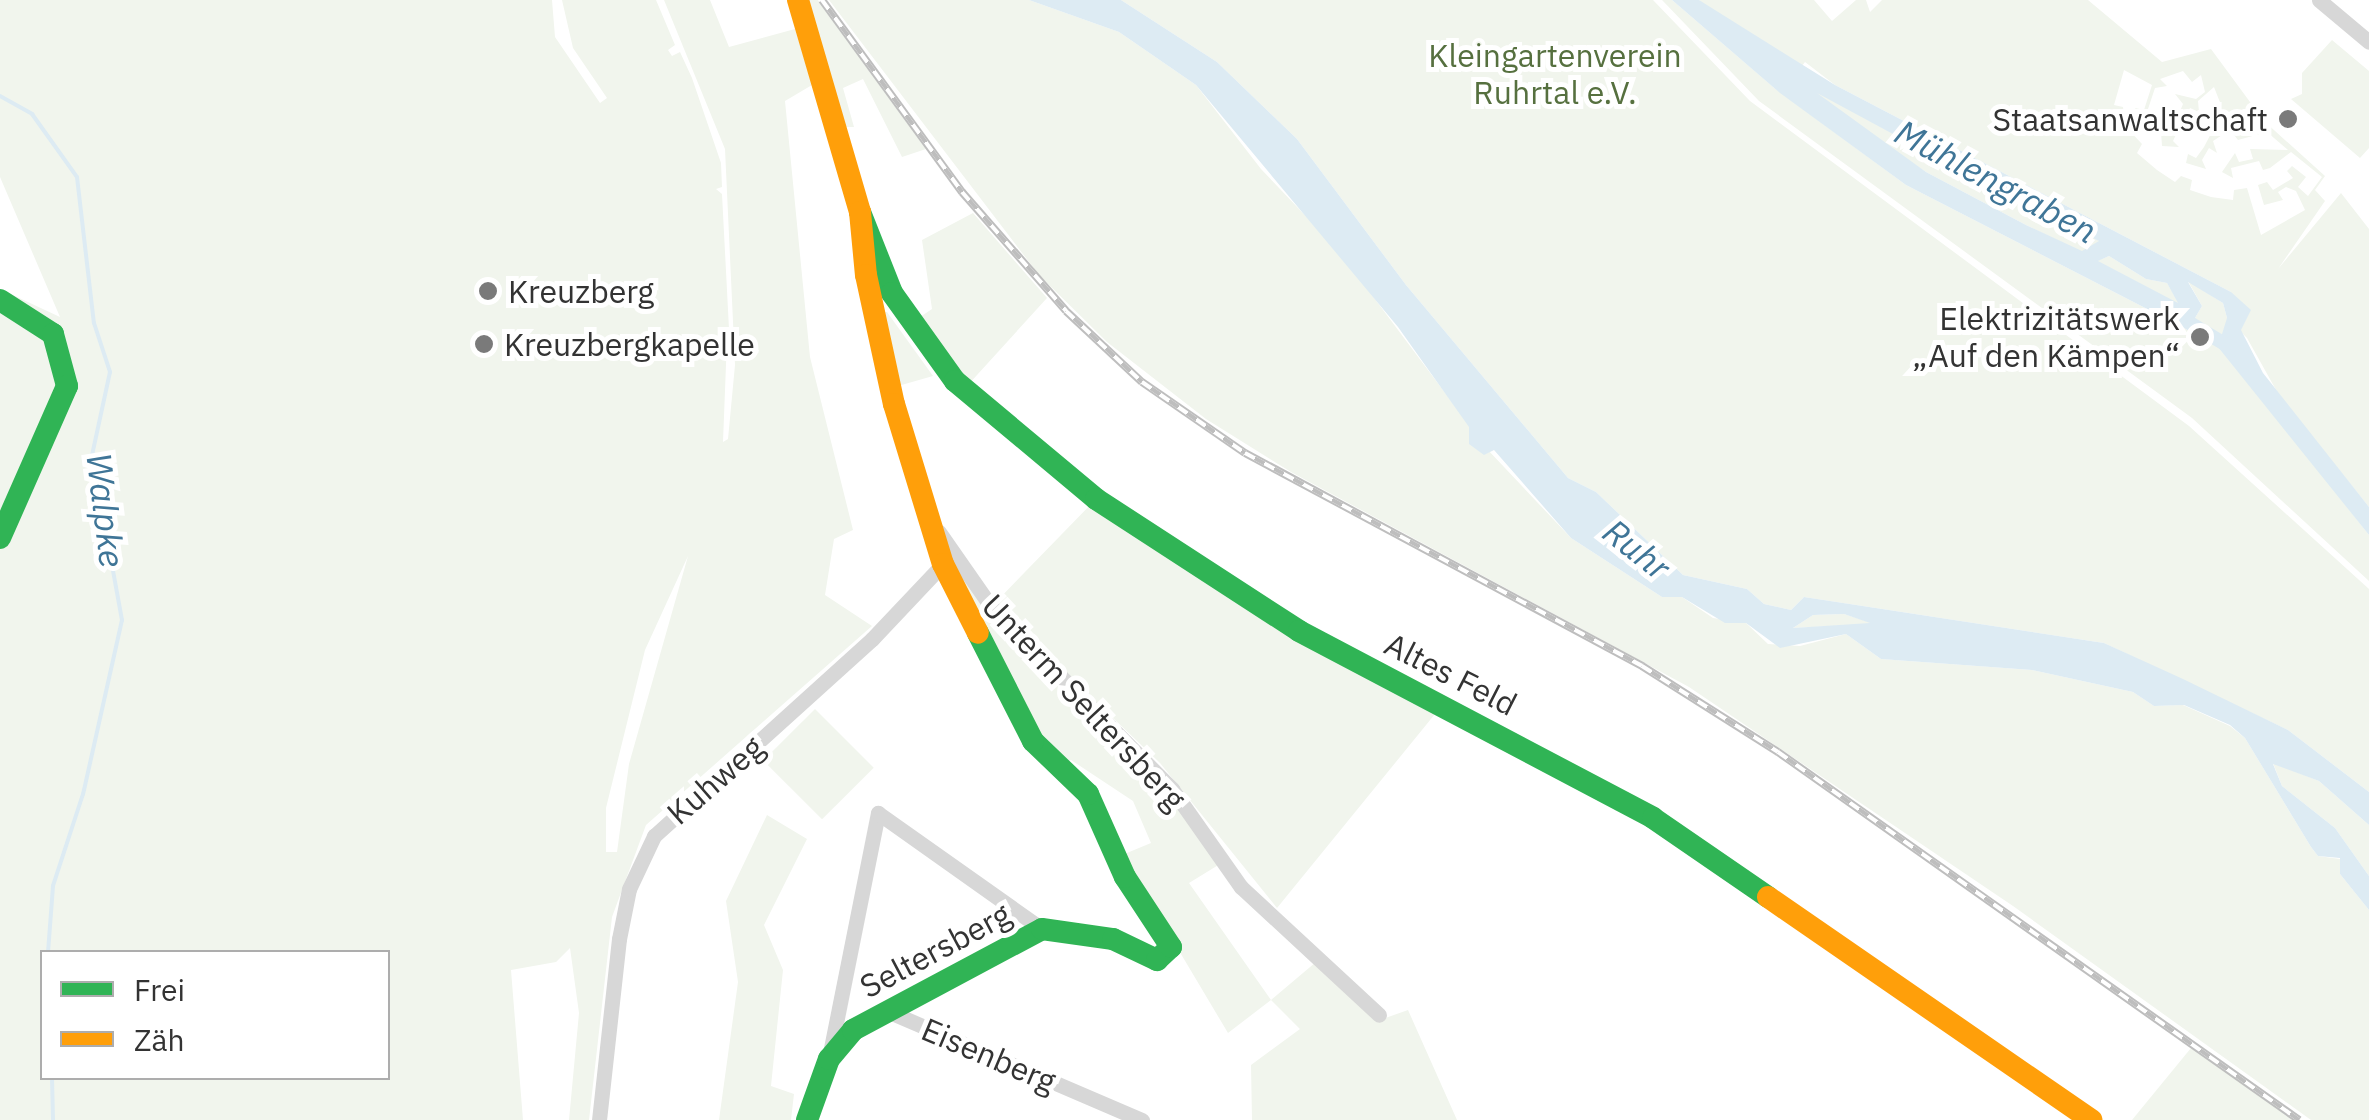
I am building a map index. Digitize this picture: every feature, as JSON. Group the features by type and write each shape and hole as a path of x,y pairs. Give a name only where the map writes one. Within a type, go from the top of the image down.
{"main road":[{"name":"Altes Feld","path":"798,0 882,297 955,381 997,422 1204,575 1653,818 2091,1120"},
{"path":"882,297 924,509 943,564"},
{"path":"0,300 54,334 67,386 0,538"},
{"name":"Seltersberg","path":"807,1120 829,1059 853,1030 892,1013 1042,929 1113,939 1158,960 1171,948 1125,877 1088,794 1033,741 943,564"}],"street":[{"path":"2319,0 2369,42"},
{"name":"Unterm Seltersberg","path":"924,509 990,605 1172,789 1242,887 1379,1015"},
{"name":"Kuhweg","path":"599,1120 619,938 630,889 654,836 872,639 943,564"},
{"path":"829,1059 878,813 1042,929"},
{"name":"Eisenberg","path":"892,1013 1142,1120"}],"green space":[{"path":"0,0 552,0 555,37 600,103 607,98 573,48 562,0 656,0 675,45 668,50 672,56 680,52 721,163 722,187 716,189 722,194 729,329 721,332 727,339 723,442 728,439 735,365 725,149 664,0 710,0 729,47 795,29 812,85 785,101 810,357 853,530 834,539 825,595 872,626 646,825 612,917 589,1120 569,1120 579,1013 570,948 556,962 511,970 523,1120 0,1120 0,289 60,317 0,177","holes":["688,556 629,764 617,852 606,852 606,808 645,650"]},
{"path":"806,0 818,0 926,149 902,157 863,79 843,88 854,127 846,127"},
{"path":"829,0 1029,0 1119,32 1196,85 1261,169 1339,251 1487,449 1571,538 1662,597 1682,597 1713,618 1746,623 1768,644 1800,646 1846,634 1881,659 2032,670 2133,692 2154,706 2183,705 2230,726 2245,738 2311,847 2318,856 2340,859 2340,874 2369,910 2369,1120 2311,1120 2013,906 1689,687 1291,472 1206,419 1107,342 1039,275"},
{"name":"Kleingartenverein Ruhrtal e.V.","path":"1121,0 1653,0 1750,101 2189,426 2369,589 2369,792 2288,730 2104,643 1804,597 1791,610 1764,604 1747,589 1683,575 1596,492 1568,478 1406,285 1297,139 1217,62"},
{"path":"1662,0 1672,0 1779,92 1699,0 1814,0 1832,21 1856,0 1866,0 1870,12 1882,0 2088,0 2162,62 2211,49 2264,121 2325,176 2315,190 2325,201 2278,269 2341,193 2369,229 2369,507 2280,397 2247,338 2227,318 2225,351 2369,535 2369,581 2192,418 1759,101","holes":["1805,62 1835,85 2231,292 2227,318 2223,303 2188,281 2202,306 2188,330 1906,185 1781,93","2124,70 2152,85 2144,110 2135,108 2147,125 2155,119 2146,115 2155,88 2167,86 2160,79 2183,71 2192,82 2201,75 2205,92 2196,99 2175,94 2183,104 2170,135 2161,132 2162,146 2179,147 2173,141 2180,126 2192,126 2184,120 2190,108 2199,112 2198,101 2214,87 2221,105 2211,112 2218,120 2196,158 2188,154 2186,163 2206,169 2202,160 2209,148 2217,153 2213,141 2230,130 2238,140 2267,132 2288,150 2250,149 2253,159 2239,162 2235,153 2222,172 2233,178 2231,168 2259,161 2263,170 2270,168 2291,152 2322,177 2308,196 2298,187 2306,177 2292,166 2287,171 2293,178 2273,190 2267,182 2258,185 2264,205 2283,200 2278,192 2286,187 2296,191 2305,210 2261,235 2247,188 2234,190 2233,200 2211,197 2190,190 2192,180 2181,176 2175,182 2157,170 2137,153 2142,144 2128,129 2120,134 2115,123 2115,116 2124,115 2123,107 2114,105"]},
{"path":"2332,40 2369,71 2369,148 2360,158 2291,99 2302,94 2302,73"},
{"path":"1817,92 2017,201 2100,241 2082,252 2026,225 1926,172 1815,98"},
{"path":"973,213 1047,298 967,386 917,319 932,309 922,240"},
{"path":"2109,256 2146,279 2167,283 2180,305 2097,261"},
{"path":"887,312 933,376 898,386"},
{"path":"1096,499 1435,714 1277,908 1160,763 994,604"},
{"path":"947,558 1160,781 1220,864 1189,883 1271,1000 1228,1033 1122,855 1151,843 1133,801 1071,760 1062,764 1040,741"},
{"path":"1844,614 1875,624 1793,628 1813,615"},
{"path":"815,709 874,768 822,819 763,761"},
{"path":"2273,763 2319,781 2369,825 2369,876 2335,828 2282,786"},
{"path":"767,815 807,839 764,925 783,970 771,1086 794,1094 791,1120 719,1120 738,982 726,901"},
{"path":"1316,962 1377,1021 1408,1010 1457,1120 1252,1120 1251,1065 1300,1029 1271,1000"},
{"path":"2191,1048 2242,1082 2292,1120 2132,1120"}],"water":[{"name":"Ruhr","path":"1029,0 1121,0 1217,62 1297,139 1406,285 1568,478 1596,492 1683,575 1747,589 1764,604 1791,610 1804,597 2104,643 2288,730 2369,792 2369,825 2319,781 2273,764 2282,786 2335,828 2369,876 2369,910 2340,874 2340,858 2318,856 2311,847 2245,738 2230,725 2184,705 2154,706 2133,692 2032,670 1881,659 1846,634 1780,648 1746,623 1725,623 1682,597 1662,597 1571,538 1494,450 1484,455 1469,444 1469,427 1398,327 1196,85 1119,32","holes":["1844,614 1870,623 1793,628 1813,615"]},
{"path":"1672,0 1699,0 1835,85 2231,292 2251,310 2241,330 2263,373 2369,507 2369,535 2218,347 2227,318 2223,303 2188,282 2202,306 2188,330 1906,185 1780,93","holes":["1817,93 2017,201 2099,241 2082,251 2026,225 1926,172","2109,256 2146,279 2167,283 2178,303 2098,261"]}],"waterway":[{"name":"Walpke","path":"0,96 32,114 77,177 94,323 110,372 92,455 122,620 83,794 53,886 48,950"},
{"name":"Mühlengraben","path":"2175,314 2233,349"},
{"name":"Walpke","path":"52,1080 53,1120"}],"railway":[{"path":"822,0 962,192 1066,311 1142,382 1245,453 1642,666 1778,752 2299,1120"}],"traffic: fast":[{"path":"860,212 892,293 955,381 1096,499 1299,631 1653,818 1768,897"},
{"path":"0,300 53,334 67,386 0,538"},
{"path":"807,1120 829,1059 853,1030 1042,929 1113,939 1157,960 1171,947 1125,877 1088,794 1033,741 978,633"}],"traffic: slow":[{"path":"798,0 860,212 866,275 894,404 943,564 978,633"},
{"path":"1768,897 2091,1120"}],"place":[{"name":"Staatsanwaltschaft","path":"2288,119"},
{"name":"Kreuzberg","path":"488,291"},
{"name":"Elektrizitätswerk „Auf den Kämpen“","path":"2200,337"},
{"name":"Kreuzbergkapelle","path":"484,344"}]}
